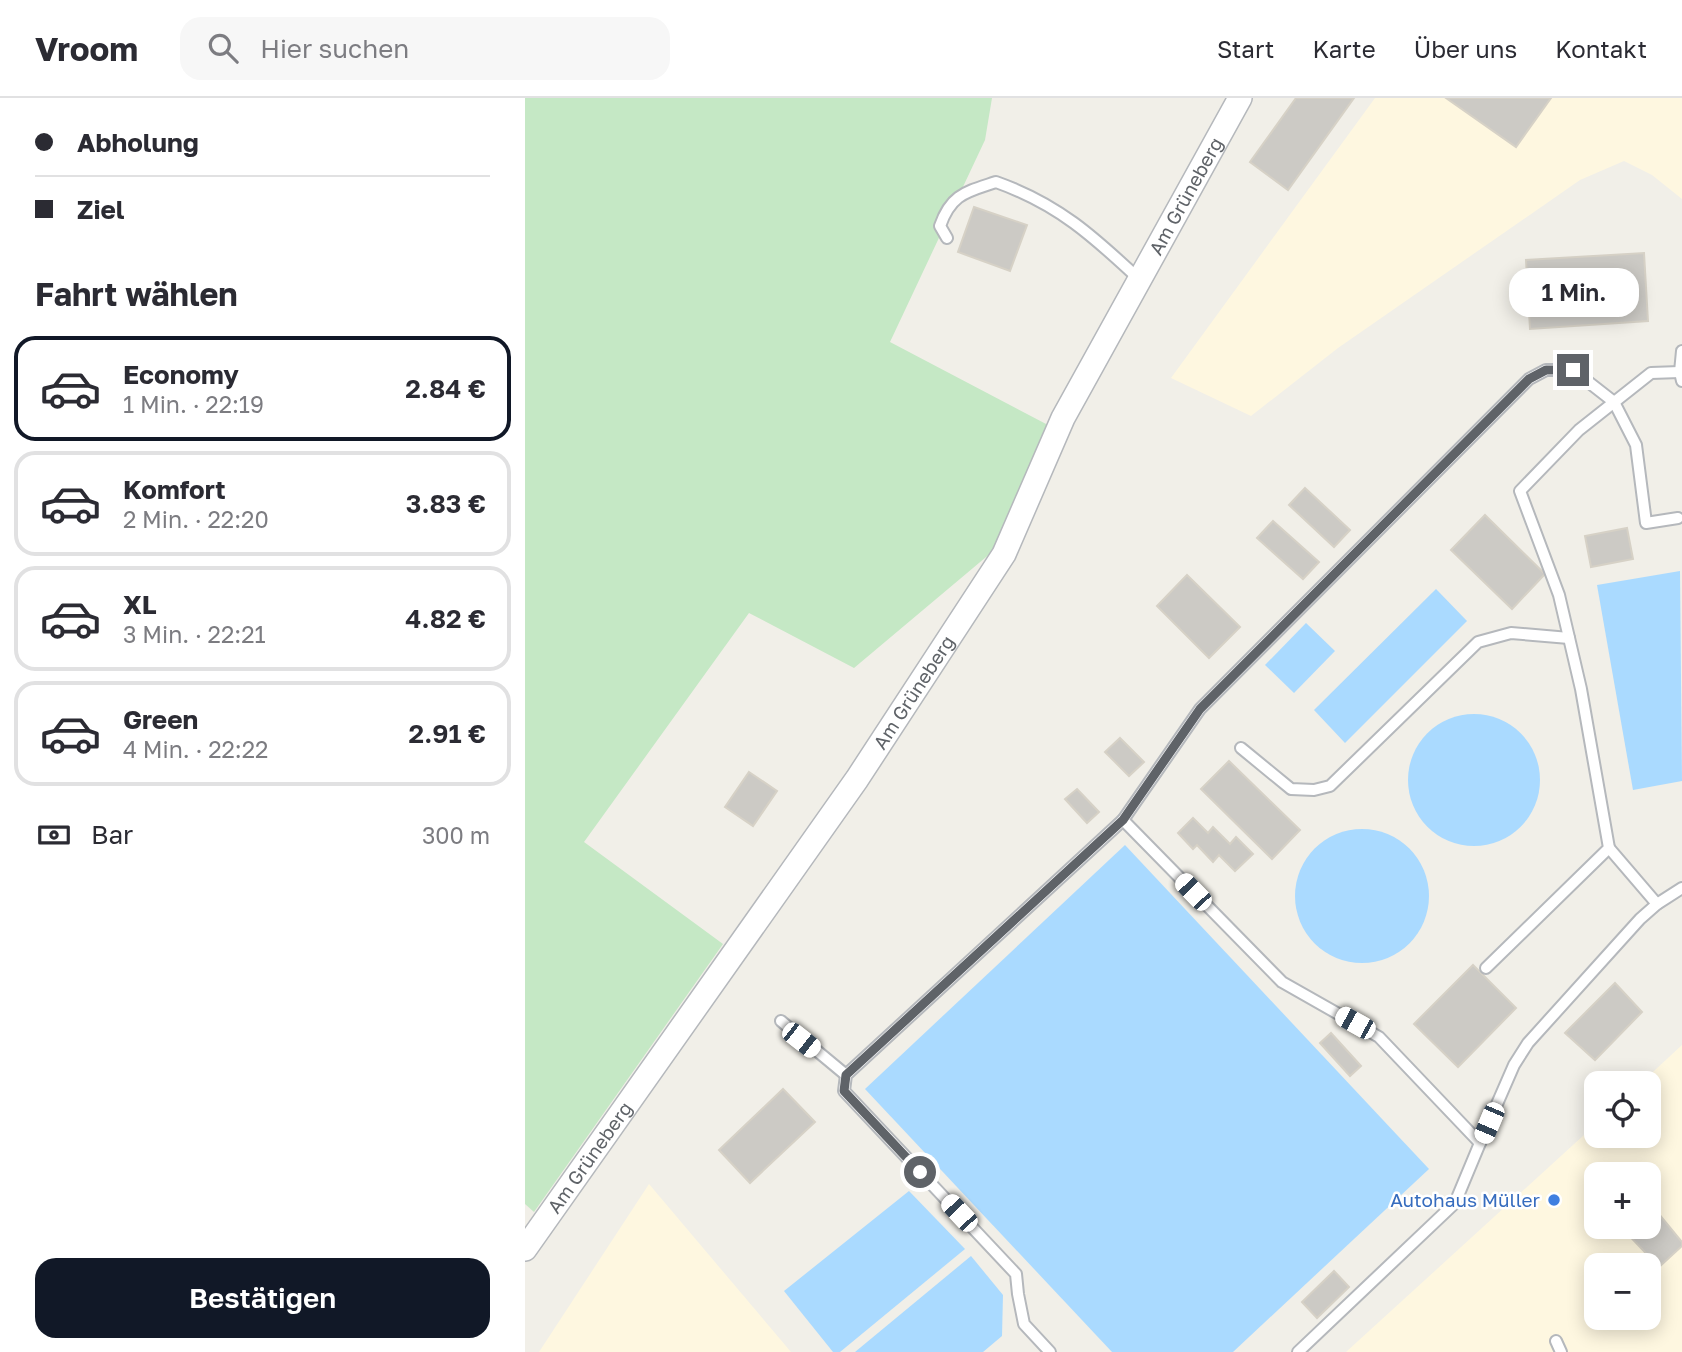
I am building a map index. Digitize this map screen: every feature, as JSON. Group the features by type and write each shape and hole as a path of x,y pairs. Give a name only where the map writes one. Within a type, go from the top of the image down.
{"street":[{"name":"Am Grüneberg","path":"525,1249 857,779 1004,554 1063,418 1240,98"}],"lane":[{"path":"947,238 940,226 946,209 959,195 996,183 1018,190 1056,209 1109,251 1140,280"},
{"path":"1657,904 1609,848 1589,730 1559,595 1520,491 1579,430 1651,373 1681,376 1682,351"},
{"path":"1051,1352 1024,1324 1016,1274 844,1091 846,1075 1123,820 1200,709 1529,379 1546,370 1573,370 1614,402 1636,445 1646,523 1678,517"},
{"path":"1241,748 1291,789 1314,790 1330,786 1478,642 1511,633 1569,638"},
{"path":"1123,820 1282,982 1379,1037 1480,1143"},
{"path":"1486,968 1609,848"},
{"path":"1298,1352 1455,1203 1514,1065 1528,1042 1640,919 1682,888"},
{"path":"781,1021 846,1075"},
{"path":"1556,1341 1561,1352"}],"shaded area":[{"path":"1375,98 1682,98 1682,199 1652,175 1624,161 1580,180 1338,348 1251,416 1171,378"},
{"name":"Autohaus Müller","path":"1682,1045 1682,1352 1346,1352 1584,1135 1584,1148 1661,1148 1661,1071 1654,1071"},
{"path":"649,1184 791,1352 539,1352"}],"green space":[{"path":"525,98 992,98 985,140 890,342 1048,425 998,547 854,668 749,613 584,842 723,944 534,1212 525,1204"}],"water":[{"path":"1680,571 1682,781 1633,790 1597,585"},
{"path":"1436,589 1467,621 1345,743 1314,710"},
{"path":"1306,623 1335,651 1294,693 1265,665"},
{"path":"1474,714 1499,719 1521,733 1535,755 1540,780 1535,805 1521,827 1499,841 1474,846 1449,841 1427,827 1413,805 1408,780 1413,755 1427,733 1449,719"},
{"path":"1362,829 1388,834 1409,849 1424,870 1429,896 1424,922 1409,943 1388,958 1362,963 1336,958 1315,943 1300,922 1295,896 1300,870 1315,849 1336,834"},
{"path":"1125,845 1429,1169 1233,1352 1112,1352 865,1089"},
{"path":"909,1191 965,1249 840,1352 833,1352 784,1291"},
{"path":"971,1256 1003,1295 1002,1336 983,1352 855,1352"}],"building":[{"path":"1296,98 1354,98 1288,190 1250,162"},
{"path":"1446,98 1551,98 1516,147"},
{"path":"974,207 1027,225 1010,271 958,252"},
{"path":"1644,253 1648,321 1530,329 1526,260"},
{"path":"1305,488 1350,530 1334,547 1289,505"},
{"path":"1485,515 1545,574 1512,609 1451,550"},
{"path":"1273,521 1319,562 1303,579 1257,538"},
{"path":"1627,528 1633,559 1591,567 1585,536"},
{"path":"1187,575 1240,627 1209,658 1157,606"},
{"path":"1120,738 1144,762 1129,776 1105,752"},
{"path":"1229,761 1300,830 1272,859 1201,789"},
{"path":"749,772 777,791 753,826 725,807"},
{"path":"1077,789 1099,812 1087,823 1065,799"},
{"path":"1193,818 1208,833 1213,827 1230,844 1236,837 1253,854 1235,871 1219,855 1213,862 1197,845 1193,849 1178,833"},
{"path":"1473,965 1516,1008 1458,1067 1414,1024"},
{"path":"1615,983 1642,1012 1595,1060 1565,1033"},
{"path":"1331,1033 1361,1066 1350,1076 1320,1043"},
{"path":"783,1089 815,1122 750,1183 719,1150"},
{"path":"1661,1217 1682,1242 1682,1246 1661,1265 1661,1253 1646,1253 1632,1239 1661,1239"},
{"path":"1334,1271 1349,1287 1317,1318 1302,1302"}],"place":[{"name":"Autohaus Müller","path":"1554,1200"}],"route":[{"path":"920,1172 844,1091 846,1075 1123,820 1200,709 1529,379 1546,370 1573,370"}]}
